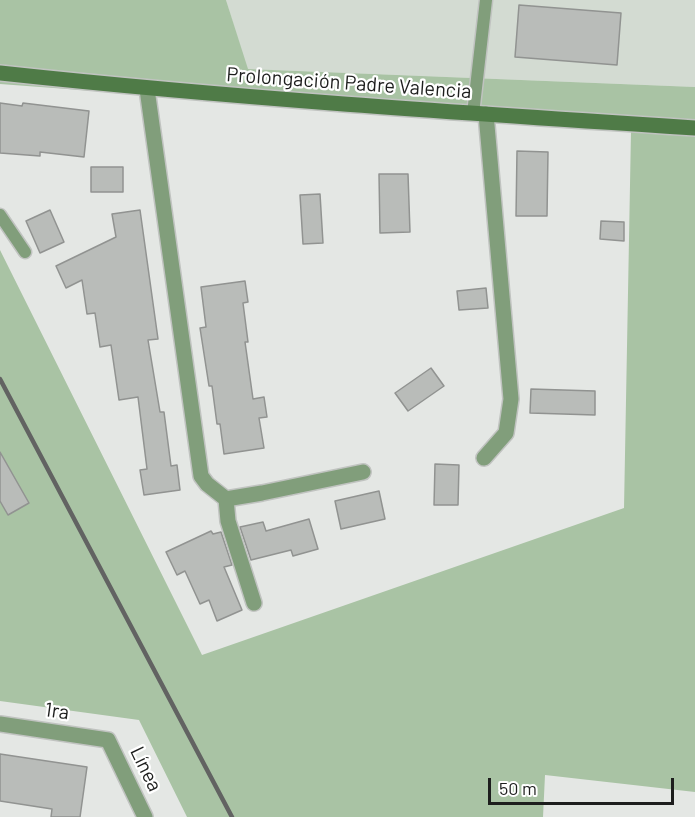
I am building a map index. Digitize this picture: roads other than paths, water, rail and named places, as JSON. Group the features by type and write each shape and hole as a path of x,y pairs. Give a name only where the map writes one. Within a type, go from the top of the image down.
{"street":[{"name":"Prolongación Padre Valencia","path":"0,73 147,89 695,128"},
{"path":"147,89 201,476 207,484 226,499 262,494 363,472"},
{"path":"480,114 511,399 506,433 484,458"},
{"path":"226,499 228,521 254,603"},
{"name":"1ra","path":"0,724 108,740"},
{"name":"Línea","path":"108,740 145,817"}],"lane":[{"path":"480,114 486,0"},
{"path":"0,215 25,252"}],"railway":[{"path":"0,379 232,817"}]}
